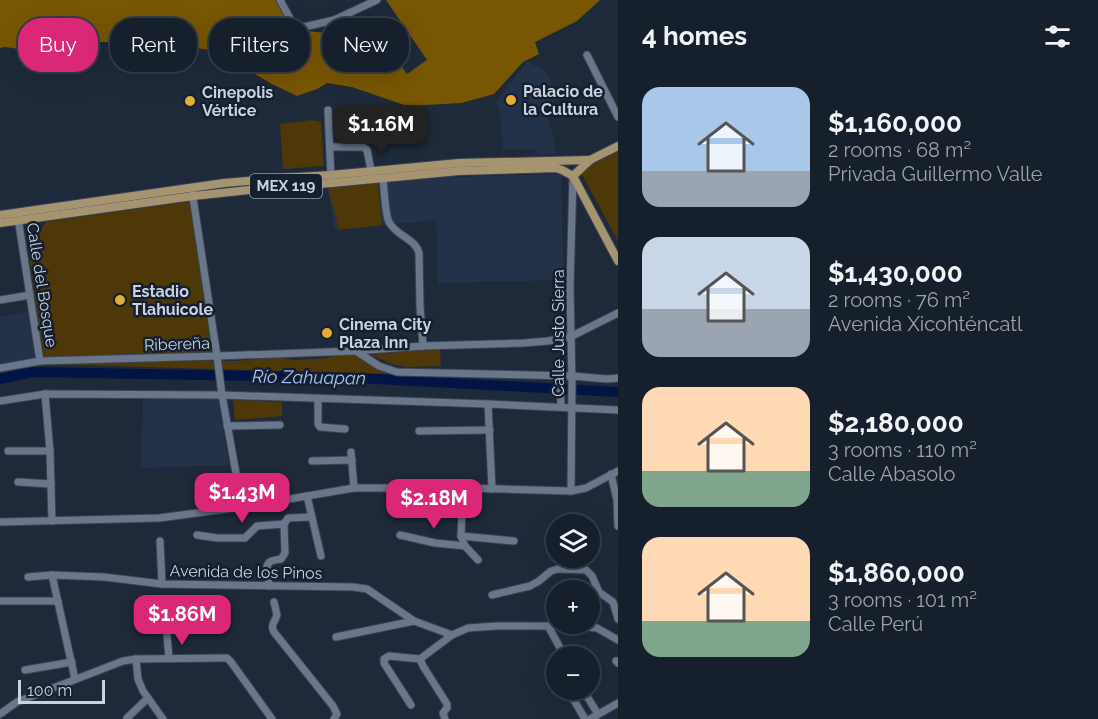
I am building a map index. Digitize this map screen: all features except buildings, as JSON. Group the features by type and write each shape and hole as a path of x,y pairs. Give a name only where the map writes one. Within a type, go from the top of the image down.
{"main road":[{"name":"MEX 119","path":"372,176 383,178 459,167 556,168 573,176 590,160 618,146"},
{"name":"MEX 119","path":"0,223 18,217 193,192 224,183 331,179 459,167 590,160"},
{"path":"573,176 618,261"},
{"name":"MEX 119","path":"0,215 18,217"}],"street":[{"path":"283,1 293,24 304,27 334,20 377,0"},
{"path":"587,55 618,117"},
{"path":"328,110 331,179"},
{"path":"330,147 363,147 367,150 372,176"},
{"name":"Calle Justo Sierra","path":"571,491 570,288 573,176"},
{"path":"383,178 388,221 396,232 406,237 418,248 423,346"},
{"path":"193,192 221,393 242,507"},
{"name":"Calle del Bosque","path":"18,217 40,361"},
{"path":"0,300 30,295"},
{"name":"Ribereña","path":"0,368 40,361 524,343 572,336 618,313"},
{"path":"355,351 379,366 397,372 561,380 618,378"},
{"path":"561,380 561,404"},
{"path":"0,400 45,394 221,393 318,399 561,404 618,410"},
{"path":"45,394 50,451 52,521"},
{"path":"318,399 320,427 345,429"},
{"path":"488,404 492,489"},
{"path":"227,426 280,425"},
{"path":"419,431 490,430"},
{"path":"8,451 50,451"},
{"path":"351,452 354,488"},
{"path":"312,460 352,460"},
{"path":"0,522 159,518 354,488 571,491 586,488 615,472 618,526"},
{"path":"18,482 51,484"},
{"path":"463,488 461,536 465,546 478,560"},
{"path":"308,496 321,556"},
{"path":"269,586 267,563 281,559 285,553 284,524 288,518 312,517"},
{"path":"197,536 245,538 257,526 284,524"},
{"path":"400,535 435,543 465,546"},
{"path":"461,536 514,541"},
{"path":"160,541 162,584"},
{"path":"492,595 530,586 551,571 558,569 586,570 592,576 599,592 613,602 618,619"},
{"path":"52,575 75,679"},
{"name":"Avenida de los Pinos","path":"28,577 52,575 104,577 162,584 368,589 414,621 452,635"},
{"path":"0,601 57,601"},
{"path":"274,602 277,615 272,628 333,706 337,714 334,719"},
{"path":"165,613 169,658"},
{"path":"336,637 414,621"},
{"path":"411,705 384,663 384,659 389,656 420,659 452,635 468,628 546,626"},
{"path":"600,630 618,640"},
{"path":"0,714 16,702 123,661 227,658 272,719"},
{"path":"136,659 138,679 148,698 164,719"},
{"path":"420,659 447,704 443,713 445,719"},
{"path":"25,670 72,662"},
{"path":"127,718 148,698"},
{"path":"574,700 585,719"},
{"path":"589,700 598,714"},
{"path":"590,719 618,703"}],"shaded area":[{"path":"0,0 275,0 285,18 209,18 209,50 197,48 197,18 110,18 110,42 98,42 98,18 18,18 18,49 0,48"},
{"path":"386,0 600,0 577,21 535,42 539,54 523,62 494,94 461,103 407,106 352,87 327,83 297,96 251,72 310,72 310,31 322,33 322,72 406,72 407,74 427,60 409,34 409,18 398,18"},
{"path":"527,62 545,70 561,99 544,107 556,153 537,155 535,149 503,149 500,110 496,102"},
{"path":"311,120 321,122 324,166 283,169 280,124"},
{"path":"618,151 618,241 580,171"},
{"path":"561,174 564,280 438,283 436,220 334,230 328,187 389,179"},
{"path":"377,181 382,225 339,230 328,187"},
{"name":"Estadio Tlahuicole","path":"190,201 212,352 44,358 28,248 46,222"},
{"path":"28,311 35,358 0,363 0,317"},
{"path":"440,348 441,366 407,367 392,364 371,355"},
{"path":"350,352 388,374 46,364 99,361 238,361 278,356 292,360 328,358 335,354"},
{"path":"143,399 218,399 229,465 141,468"},
{"path":"233,400 282,402 282,416 235,420"}],"waterway":[{"name":"Río Zahuapan","path":"0,379 33,372 358,378 618,392"}],"place":[{"name":"Palacio de la Cultura","path":"511,100"},
{"name":"Cinepolis Vértice","path":"190,101"},
{"name":"Estadio Tlahuicole","path":"120,300"},
{"name":"Cinema City Plaza Inn","path":"327,333"}]}
